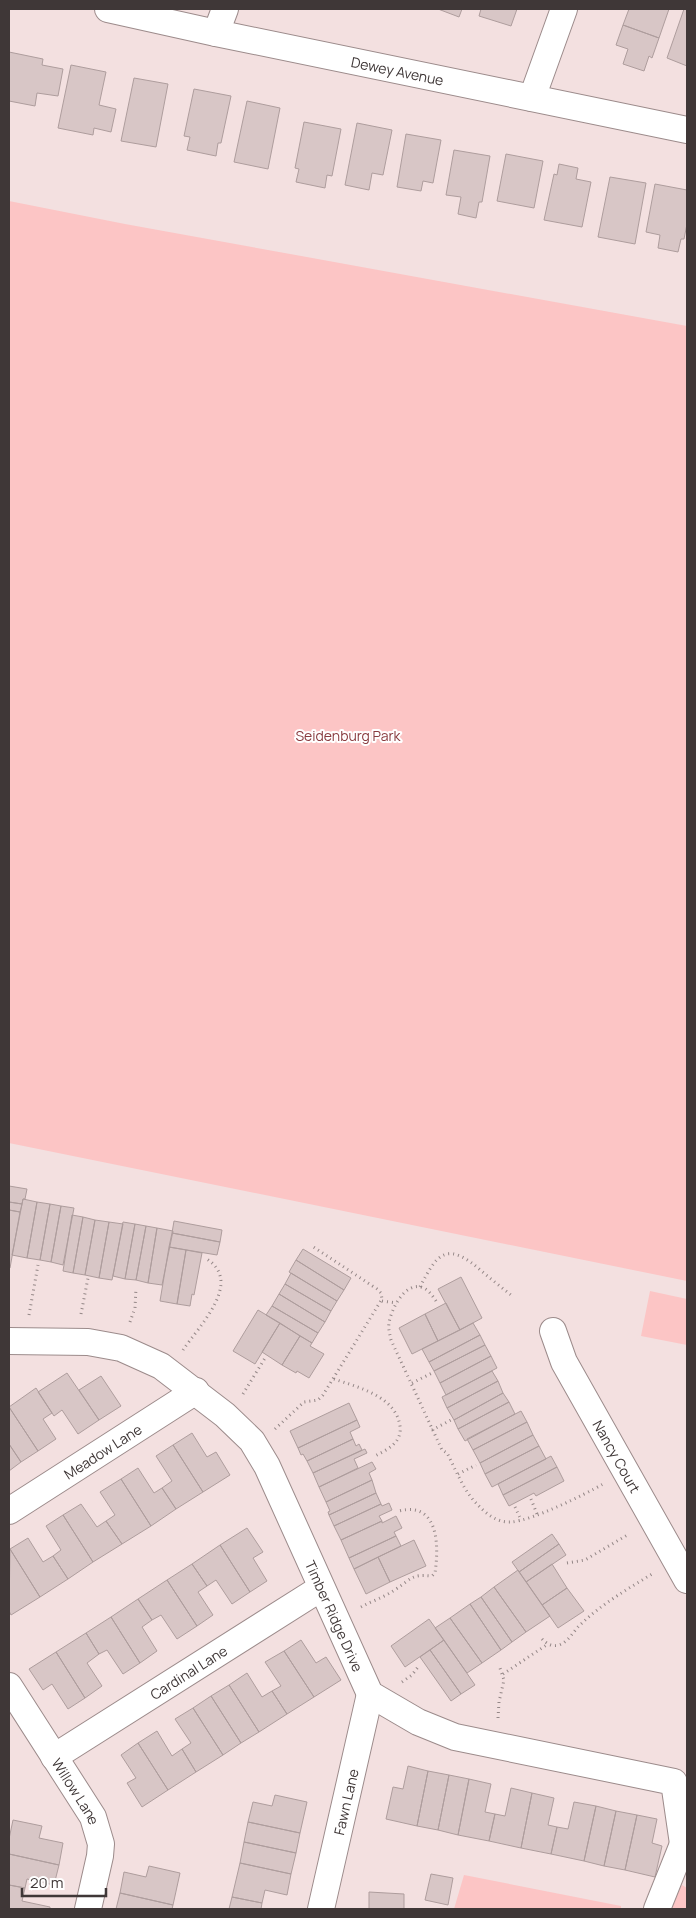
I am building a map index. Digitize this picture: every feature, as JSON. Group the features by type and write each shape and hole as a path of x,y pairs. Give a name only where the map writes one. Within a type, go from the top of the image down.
{"street":[{"name":"Dewey Avenue","path":"108,9 216,34 687,130"},
{"path":"216,34 225,9"},
{"path":"532,98 564,9"},
{"name":"Nancy Court","path":"553,1331 564,1362 687,1580"},
{"name":"Timber Ridge Drive","path":"9,1341 88,1342 121,1348 161,1366 225,1415 252,1441 267,1466 370,1694"},
{"name":"Meadow Lane","path":"9,1511 196,1392"},
{"name":"Cardinal Lane","path":"54,1757 321,1588"},
{"name":"Willow Lane","path":"9,1686 93,1817 99,1837 100,1856 88,1909"},
{"path":"370,1694 418,1722 455,1737 681,1773 685,1848 657,1909"},
{"name":"Fawn Lane","path":"322,1909 370,1694"}],"path":[{"path":"271,1433 304,1402 318,1400 324,1395 382,1301 382,1296 377,1288 312,1246"},
{"path":"511,1295 465,1258 454,1253 447,1254 434,1263 420,1287 406,1292 397,1302 389,1322 390,1340 412,1383 432,1430 469,1495 486,1513 502,1521 511,1522 537,1514 587,1493"},
{"path":"191,1338 211,1311 220,1284 221,1277 217,1266 205,1258"},
{"path":"30,1302 38,1264"},
{"path":"83,1302 88,1278"},
{"path":"420,1287 436,1300"},
{"path":"134,1310 136,1288"},
{"path":"382,1301 397,1302"},
{"path":"252,1382 265,1358"},
{"path":"412,1383 432,1373"},
{"path":"334,1379 374,1394 392,1408 396,1414 399,1421 400,1436 393,1446 375,1456"},
{"path":"432,1430 451,1420"},
{"path":"458,1474 476,1465"},
{"path":"531,1499 537,1514"},
{"path":"515,1507 520,1520"},
{"path":"376,1600 411,1578 419,1575 432,1576 435,1573 438,1555 430,1520 419,1510 408,1509 399,1511"},
{"path":"567,1563 585,1560 615,1542"},
{"path":"542,1639 548,1644 555,1646 563,1643 599,1607 653,1573"},
{"path":"503,1674 548,1644"},
{"path":"399,1684 412,1676 418,1668"},
{"path":"496,1723 499,1714 498,1702 504,1680 500,1668"}],"green space":[{"name":"Seidenburg Park","path":"9,201 125,224 687,326 687,1281 9,1143"},
{"path":"650,1291 687,1299 687,1345 641,1336"},
{"path":"464,1875 621,1906 621,1909 454,1909"},
{"path":"682,1885 687,1888 687,1909 667,1909"}],"building":[{"path":"438,9 462,9 459,17"},
{"path":"481,9 517,9 511,26 479,16"},
{"path":"629,9 669,9 659,38 623,25"},
{"path":"684,9 687,9 687,66 667,58"},
{"path":"623,25 659,38 652,58 649,56 644,71 623,64 628,49 616,45"},
{"path":"9,52 43,59 42,65 63,69 58,96 37,93 35,106 9,101"},
{"path":"71,65 106,72 99,105 116,109 111,132 94,128 93,135 58,128"},
{"path":"134,78 168,84 156,147 121,141"},
{"path":"194,89 231,96 221,143 218,143 216,156 187,150 190,137 184,136"},
{"path":"247,101 280,108 268,169 234,162"},
{"path":"304,122 341,129 332,176 327,175 325,188 296,182 299,169 295,168"},
{"path":"357,123 392,130 383,175 372,173 369,190 345,185"},
{"path":"406,134 441,140 433,183 423,181 421,191 397,187"},
{"path":"454,150 490,156 482,202 479,202 476,218 458,214 461,197 446,195"},
{"path":"506,154 543,161 534,208 497,201"},
{"path":"559,164 578,168 576,179 591,182 582,227 544,220 554,174 557,175"},
{"path":"610,177 646,183 635,244 598,237"},
{"path":"655,184 687,190 687,224 684,239 681,239 678,252 658,248 660,235 646,232"},
{"path":"9,1186 27,1189 22,1204 9,1202"},
{"path":"23,1199 37,1202 27,1258 12,1255"},
{"path":"9,1202 22,1204 20,1212 9,1210"},
{"path":"37,1202 50,1204 40,1260 27,1258"},
{"path":"50,1204 61,1206 51,1262 40,1260"},
{"path":"61,1206 74,1208 63,1265 51,1262"},
{"path":"9,1210 20,1212 10,1268 9,1267"},
{"path":"72,1215 83,1217 73,1273 63,1271"},
{"path":"83,1217 95,1220 85,1275 73,1273"},
{"path":"95,1220 109,1222 99,1278 85,1275"},
{"path":"174,1221 222,1230 220,1242 172,1233"},
{"path":"109,1222 123,1224 112,1280 99,1278"},
{"path":"123,1222 135,1224 125,1279 113,1276"},
{"path":"135,1224 146,1226 136,1280 125,1279"},
{"path":"146,1226 157,1228 148,1283 136,1280"},
{"path":"157,1228 173,1231 162,1285 148,1283"},
{"path":"172,1233 220,1242 217,1255 169,1247"},
{"path":"169,1247 186,1250 177,1304 160,1301"},
{"path":"303,1249 351,1278 344,1290 296,1260"},
{"path":"186,1250 202,1253 190,1306 177,1304"},
{"path":"296,1260 344,1290 337,1301 289,1272"},
{"path":"291,1273 337,1301 331,1311 285,1284"},
{"path":"461,1277 482,1318 460,1330 438,1289"},
{"path":"285,1284 331,1311 325,1322 279,1294"},
{"path":"279,1294 325,1322 318,1333 272,1306"},
{"path":"446,1303 460,1330 438,1341 425,1314"},
{"path":"272,1306 318,1333 312,1343 266,1315"},
{"path":"258,1310 280,1323 255,1364 233,1351"},
{"path":"425,1314 438,1341 412,1354 399,1328"},
{"path":"280,1323 300,1336 282,1365 262,1352"},
{"path":"473,1323 480,1335 429,1362 422,1349"},
{"path":"480,1335 485,1345 434,1371 429,1362"},
{"path":"300,1336 312,1343 310,1346 324,1354 309,1378 282,1365"},
{"path":"485,1345 491,1356 440,1383 434,1371"},
{"path":"491,1356 497,1368 446,1395 440,1383"},
{"path":"492,1371 498,1381 447,1408 442,1397"},
{"path":"67,1373 99,1420 78,1434 62,1410 54,1416 38,1392"},
{"path":"101,1376 121,1406 99,1420 79,1390"},
{"path":"498,1381 503,1393 454,1420 447,1408"},
{"path":"36,1388 52,1413 43,1419 56,1439 38,1451 9,1407"},
{"path":"503,1393 509,1402 458,1429 454,1420"},
{"path":"509,1402 515,1414 465,1441 458,1429"},
{"path":"349,1403 357,1420 298,1448 290,1431"},
{"path":"9,1407 38,1451 21,1462 9,1444"},
{"path":"521,1411 527,1422 473,1450 467,1439"},
{"path":"357,1420 360,1427 350,1432 353,1439 307,1461 303,1454 301,1455 298,1448"},
{"path":"527,1422 533,1435 480,1463 473,1450"},
{"path":"192,1433 207,1457 216,1452 230,1475 203,1492 173,1445"},
{"path":"533,1435 539,1446 485,1474 480,1463"},
{"path":"353,1439 356,1446 359,1444 362,1450 313,1473 307,1461"},
{"path":"9,1444 21,1462 9,1471"},
{"path":"173,1445 203,1492 176,1509 162,1488 172,1481 156,1456"},
{"path":"539,1446 546,1459 492,1487 485,1474"},
{"path":"365,1449 367,1453 354,1459 358,1468 319,1487 313,1473"},
{"path":"551,1456 557,1467 503,1495 498,1484"},
{"path":"372,1462 376,1469 369,1473 372,1480 326,1502 319,1487"},
{"path":"557,1467 564,1481 536,1496 534,1493 509,1506 503,1495"},
{"path":"138,1468 154,1493 162,1488 176,1509 151,1526 121,1479"},
{"path":"121,1479 151,1526 122,1544 106,1521 115,1515 100,1492"},
{"path":"372,1480 376,1493 329,1515 328,1512 330,1511 326,1502"},
{"path":"376,1493 381,1504 334,1526 329,1515"},
{"path":"389,1503 392,1510 379,1516 382,1521 341,1540 334,1526 381,1504 382,1506"},
{"path":"81,1504 97,1527 106,1521 122,1544 93,1562 63,1515"},
{"path":"63,1515 93,1562 68,1579 53,1556 61,1550 46,1526"},
{"path":"396,1516 402,1528 394,1532 396,1536 349,1558 341,1540"},
{"path":"247,1528 263,1552 253,1558 267,1581 250,1592 220,1545"},
{"path":"552,1534 559,1544 519,1572 512,1562"},
{"path":"396,1536 401,1546 354,1569 349,1558"},
{"path":"28,1538 43,1562 53,1556 68,1579 40,1597 10,1549"},
{"path":"414,1540 426,1566 390,1582 378,1557"},
{"path":"559,1544 566,1555 526,1582 519,1572"},
{"path":"220,1545 250,1592 232,1604 216,1580 207,1586 192,1564"},
{"path":"10,1549 40,1597 11,1615 9,1611"},
{"path":"378,1557 390,1582 366,1594 354,1569"},
{"path":"192,1564 207,1586 198,1592 213,1615 197,1626 167,1580"},
{"path":"552,1564 567,1588 542,1605 526,1582"},
{"path":"518,1570 550,1616 526,1632 494,1587"},
{"path":"167,1580 197,1626 177,1639 161,1615 152,1620 138,1599"},
{"path":"494,1587 526,1632 512,1642 481,1597"},
{"path":"567,1588 584,1611 558,1628 542,1605"},
{"path":"481,1597 512,1642 501,1650 470,1604"},
{"path":"138,1599 152,1620 142,1627 157,1651 140,1663 111,1617"},
{"path":"470,1604 501,1650 482,1663 450,1618"},
{"path":"111,1617 140,1663 123,1674 107,1650 99,1654 86,1633"},
{"path":"450,1618 482,1663 467,1673 435,1628"},
{"path":"429,1619 444,1640 405,1667 391,1646"},
{"path":"86,1633 99,1654 87,1663 102,1686 85,1698 56,1652"},
{"path":"301,1640 316,1663 326,1657 341,1680 314,1697 284,1651"},
{"path":"444,1640 475,1685 461,1694 430,1650"},
{"path":"430,1650 461,1694 451,1701 420,1657"},
{"path":"284,1651 314,1697 287,1714 272,1691 281,1686 265,1662"},
{"path":"56,1652 85,1698 68,1709 52,1684 43,1690 29,1669"},
{"path":"247,1673 262,1697 272,1691 287,1714 259,1732 229,1685"},
{"path":"229,1685 259,1732 241,1743 211,1696"},
{"path":"211,1696 241,1743 223,1755 193,1708"},
{"path":"193,1708 223,1755 196,1772 182,1749 191,1743 175,1719"},
{"path":"157,1731 172,1756 182,1749 196,1772 168,1790 138,1743"},
{"path":"138,1743 168,1790 142,1807 127,1783 136,1778 121,1755"},
{"path":"408,1766 428,1771 417,1826 386,1819 393,1787 403,1789"},
{"path":"428,1771 449,1775 438,1830 417,1826"},
{"path":"449,1775 469,1779 458,1835 438,1830"},
{"path":"469,1779 491,1784 485,1812 495,1814 489,1841 458,1835"},
{"path":"511,1788 532,1793 521,1848 489,1841 495,1814 505,1816"},
{"path":"532,1793 554,1798 548,1825 557,1827 551,1854 521,1848"},
{"path":"275,1795 307,1802 300,1833 248,1822 253,1802 272,1806"},
{"path":"574,1802 596,1806 584,1861 551,1854 557,1827 568,1829"},
{"path":"596,1806 616,1811 604,1866 584,1861"},
{"path":"616,1811 637,1815 625,1870 604,1866"},
{"path":"637,1815 657,1819 652,1843 662,1846 655,1877 625,1870"},
{"path":"13,1820 42,1826 39,1838 63,1843 59,1865 9,1854 9,1839"},
{"path":"248,1822 300,1833 296,1853 244,1842"},
{"path":"244,1842 296,1853 291,1874 240,1863"},
{"path":"9,1854 59,1865 54,1885 27,1879 25,1888 9,1885"},
{"path":"240,1863 291,1874 287,1895 265,1890 262,1903 232,1897"},
{"path":"149,1866 180,1873 173,1905 120,1893 124,1872 146,1877"},
{"path":"431,1874 453,1878 448,1905 425,1900"},
{"path":"9,1885 25,1888 22,1901 50,1907 50,1909 9,1909"},
{"path":"369,1892 404,1894 404,1909 369,1909"},
{"path":"120,1893 173,1905 172,1909 116,1909"},
{"path":"232,1897 262,1903 261,1909 229,1909"}]}
